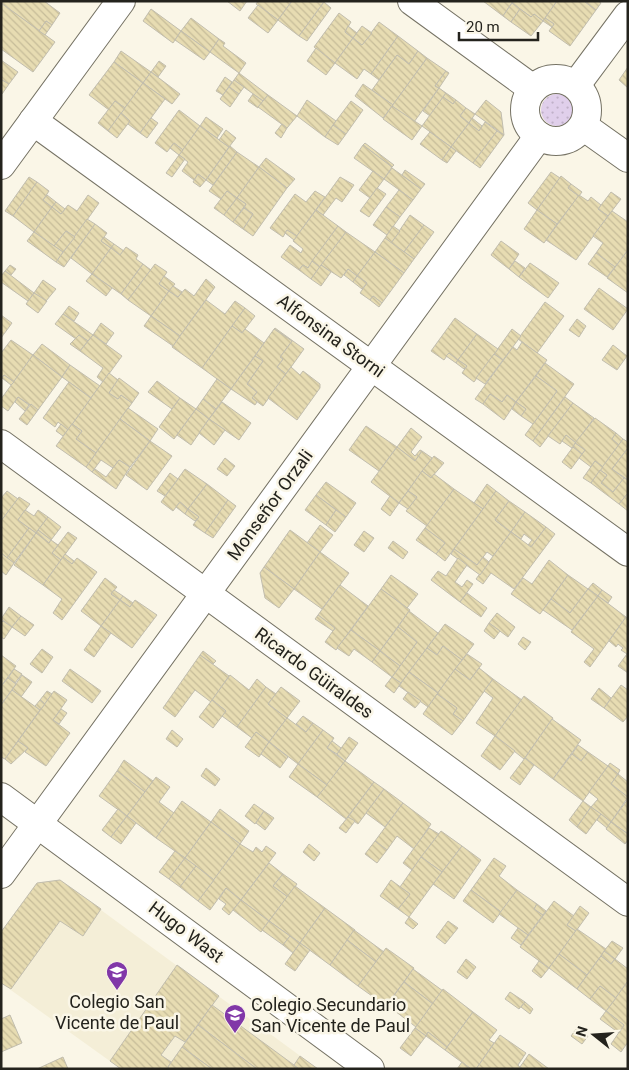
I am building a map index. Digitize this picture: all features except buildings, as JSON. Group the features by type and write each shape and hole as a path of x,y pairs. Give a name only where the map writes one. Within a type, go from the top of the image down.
{"street":[{"path":"1,165 121,1"},
{"path":"412,1 533,89"},
{"path":"576,86 628,15"},
{"path":"556,78 565,79 576,86 584,95 588,112 583,126 576,134 560,141 552,141 539,136 530,128 525,112 526,103 533,89 540,82 556,78"},
{"name":"Alfonsina Storni","path":"34,121 628,552"},
{"path":"583,126 628,158"},
{"name":"Monseñor Orzali","path":"1,874 539,136"},
{"name":"Ricardo Güiraldes","path":"1,444 628,902"},
{"name":"Hugo Wast","path":"1,797 370,1069"}],"shaded area":[{"path":"557,94 569,98 573,110 569,122 557,126 545,122 541,110 545,98"},
{"path":"60,880 318,1069 121,1069 1,983 1,932 37,883"}],"place":[{"name":"Colegio San Vicente de Paul","path":"117,991"},
{"name":"Colegio Secundario San Vicente de Paul","path":"235,1034"}]}
